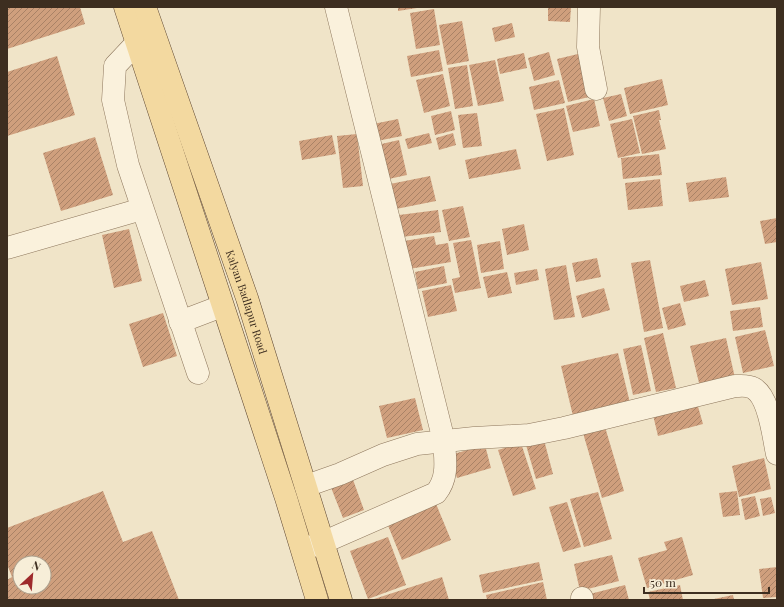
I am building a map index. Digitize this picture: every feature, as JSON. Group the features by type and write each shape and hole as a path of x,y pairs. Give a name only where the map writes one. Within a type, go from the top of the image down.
{"main road":[{"path":"126,7 317,600"},
{"name":"Kalyan Badlapur Road","path":"146,7 152,28 247,298 340,600"},
{"path":"241,364 265,356"}],"street":[{"path":"302,550 322,543 436,493 442,486 445,476 444,441 336,7"},
{"path":"589,7 588,47 596,89"},
{"path":"152,28 115,66 113,100 128,165 198,373"},
{"path":"7,248 142,209"},
{"path":"180,322 222,306"},
{"path":"306,486 340,474 383,455 417,444 529,435 557,430 735,386 748,386 759,393 765,401 777,454"}],"building":[{"path":"7,7 80,7 85,24 7,49"},
{"path":"398,7 417,7 417,8 398,11"},
{"path":"548,7 571,7 570,22 548,21"},
{"path":"434,9 440,45 416,49 410,13"},
{"path":"462,21 469,61 447,65 439,25"},
{"path":"512,23 515,37 495,42 492,28"},
{"path":"439,50 443,71 411,77 407,56"},
{"path":"549,52 555,75 534,81 528,58"},
{"path":"524,53 527,68 500,74 497,59"},
{"path":"578,54 589,97 568,102 557,59"},
{"path":"57,56 75,115 7,136 7,72"},
{"path":"495,60 504,101 478,106 469,65"},
{"path":"467,65 473,106 455,109 448,68"},
{"path":"443,74 450,106 424,113 416,80"},
{"path":"662,79 668,105 630,114 624,88"},
{"path":"559,80 565,103 534,110 529,87"},
{"path":"621,94 627,116 609,121 603,98"},
{"path":"594,99 600,126 573,132 566,106"},
{"path":"564,108 574,155 547,161 536,114"},
{"path":"659,110 661,120 659,120 666,149 642,154 633,116"},
{"path":"451,111 455,130 435,135 431,116"},
{"path":"477,113 482,146 463,148 458,115"},
{"path":"398,119 402,136 377,141 373,124"},
{"path":"632,119 640,153 618,158 610,124"},
{"path":"429,133 432,143 408,149 405,139"},
{"path":"453,133 456,145 439,150 436,138"},
{"path":"357,134 363,186 343,188 337,136"},
{"path":"332,135 336,154 302,160 299,141"},
{"path":"95,137 113,195 61,211 43,153"},
{"path":"399,140 407,175 384,180 377,145"},
{"path":"516,149 521,169 469,179 465,160"},
{"path":"659,154 662,175 623,179 621,158"},
{"path":"430,176 436,201 391,210 385,185"},
{"path":"726,177 729,197 689,202 686,183"},
{"path":"660,179 663,206 628,210 625,183"},
{"path":"463,206 470,237 449,241 442,210"},
{"path":"438,210 441,232 402,237 399,215"},
{"path":"777,218 777,242 765,244 760,221"},
{"path":"524,224 529,250 507,255 502,229"},
{"path":"129,229 142,281 114,288 102,235"},
{"path":"434,236 436,245 448,243 451,262 409,269 404,241"},
{"path":"471,240 481,288 455,293 452,279 460,277 453,243"},
{"path":"500,241 504,269 481,273 477,245"},
{"path":"597,258 601,277 576,282 572,263"},
{"path":"650,260 663,328 644,332 631,263"},
{"path":"761,262 768,299 732,305 725,269"},
{"path":"566,265 575,317 554,320 545,269"},
{"path":"444,266 447,283 418,289 415,272"},
{"path":"537,269 539,280 516,285 514,273"},
{"path":"507,272 512,293 488,298 483,277"},
{"path":"705,280 709,296 684,302 680,286"},
{"path":"451,285 457,311 428,317 422,291"},
{"path":"604,288 610,310 582,318 576,296"},
{"path":"680,303 686,325 668,330 662,308"},
{"path":"760,307 763,327 733,331 730,311"},
{"path":"163,313 177,356 143,367 129,324"},
{"path":"765,330 774,366 743,373 735,337"},
{"path":"663,333 676,388 656,392 644,338"},
{"path":"726,338 735,378 700,387 690,346"},
{"path":"641,345 651,391 633,395 623,349"},
{"path":"618,353 630,403 573,416 561,366"},
{"path":"415,398 423,430 387,438 379,406"},
{"path":"697,403 703,424 658,436 653,415"},
{"path":"605,427 624,491 602,498 583,433"},
{"path":"544,440 553,474 536,479 526,445"},
{"path":"521,443 536,489 513,496 498,450"},
{"path":"485,445 491,468 457,478 450,455"},
{"path":"764,458 771,489 739,497 732,466"},
{"path":"352,477 364,510 343,518 330,485"},
{"path":"103,491 123,542 152,531 179,600 7,600 7,580 12,577 7,564 7,528"},
{"path":"737,491 740,515 723,517 719,493"},
{"path":"598,492 612,539 584,547 570,499"},
{"path":"755,496 760,516 745,520 741,499"},
{"path":"771,497 775,513 763,516 760,499"},
{"path":"434,499 451,540 402,560 385,518"},
{"path":"567,502 581,547 563,552 549,507"},
{"path":"388,537 406,585 368,599 350,551"},
{"path":"682,537 693,575 647,588 638,558 667,550 664,542"},
{"path":"612,555 619,581 580,591 574,564"},
{"path":"539,562 543,580 483,593 479,575"},
{"path":"777,567 777,597 763,598 759,569"},
{"path":"442,577 449,600 371,600"},
{"path":"543,582 547,600 487,600 486,595"},
{"path":"625,585 629,600 588,600 586,595"},
{"path":"680,585 683,600 650,600 648,592"},
{"path":"733,595 734,600 714,600 714,599"}]}
